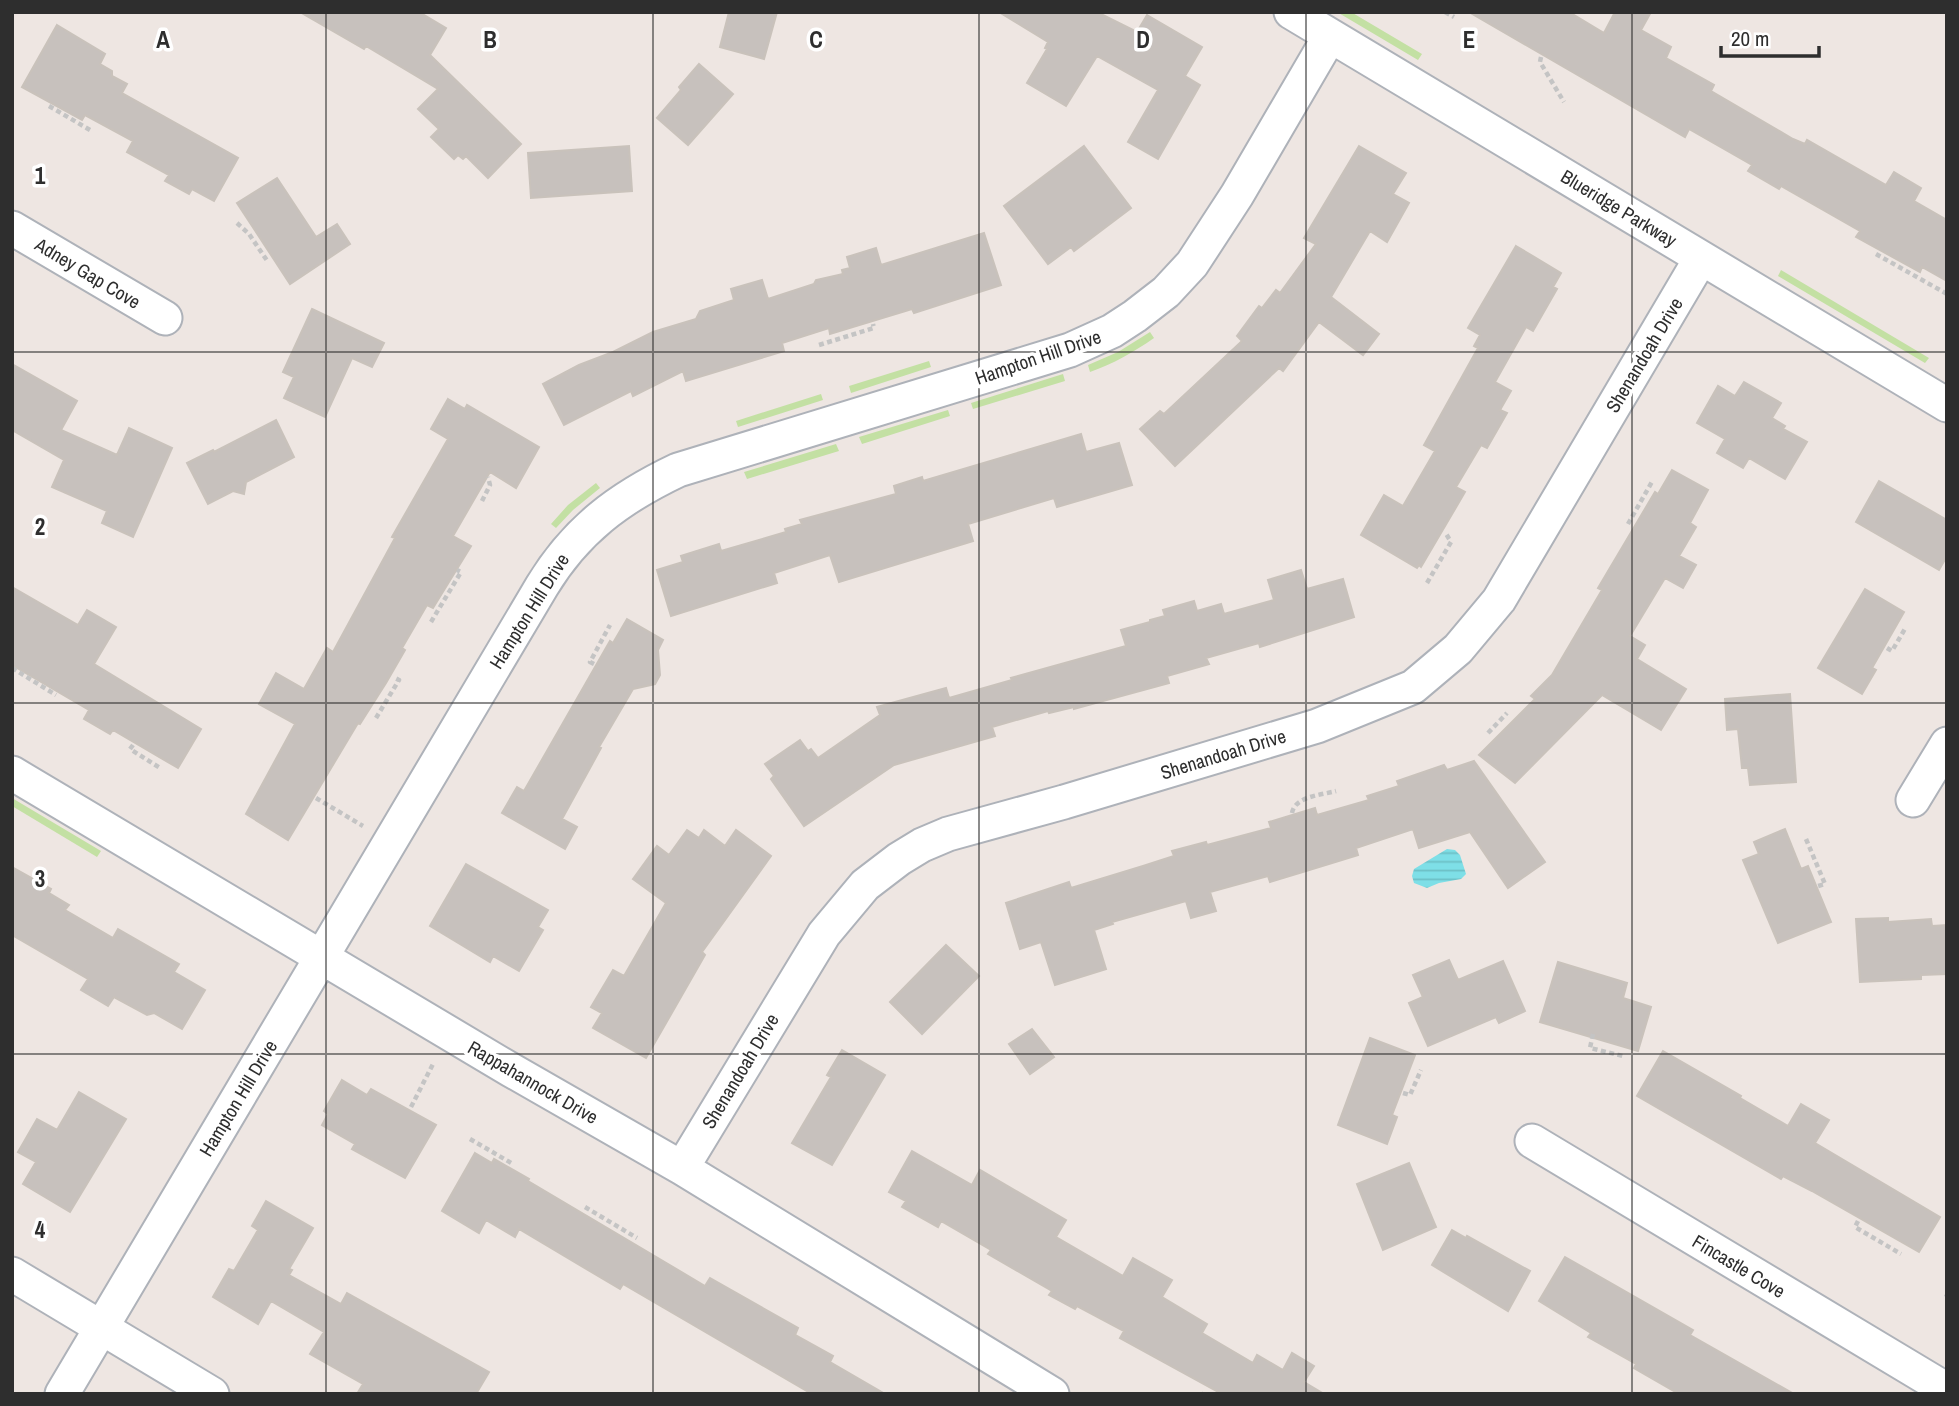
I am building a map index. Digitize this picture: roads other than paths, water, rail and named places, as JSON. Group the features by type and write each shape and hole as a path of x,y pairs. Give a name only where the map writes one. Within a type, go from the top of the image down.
{"street":[{"name":"Blueridge Parkway","path":"1291,12 1947,405"},
{"name":"Hampton Hill Drive","path":"62,1394 542,586 564,554 586,529 625,498 678,470 1070,350 1119,327 1166,292 1192,264 1237,195 1330,36"},
{"name":"Adney Gap Cove","path":"12,228 165,318"},
{"name":"Shenandoah Drive","path":"682,1168 824,934 858,892 899,859 948,834 1064,802 1334,720 1413,687 1431,675 1458,649 1499,600 1701,258"},
{"path":"1913,800 1947,744"},
{"name":"Rappahannock Drive","path":"12,773 682,1168 1052,1394"},
{"name":"Fincastle Cove","path":"1532,1141 1947,1390"},
{"path":"12,1274 212,1394"}],"water":[{"path":"1447,849 1455,850 1460,855 1466,874 1461,879 1427,888 1414,883 1414,869"}]}
